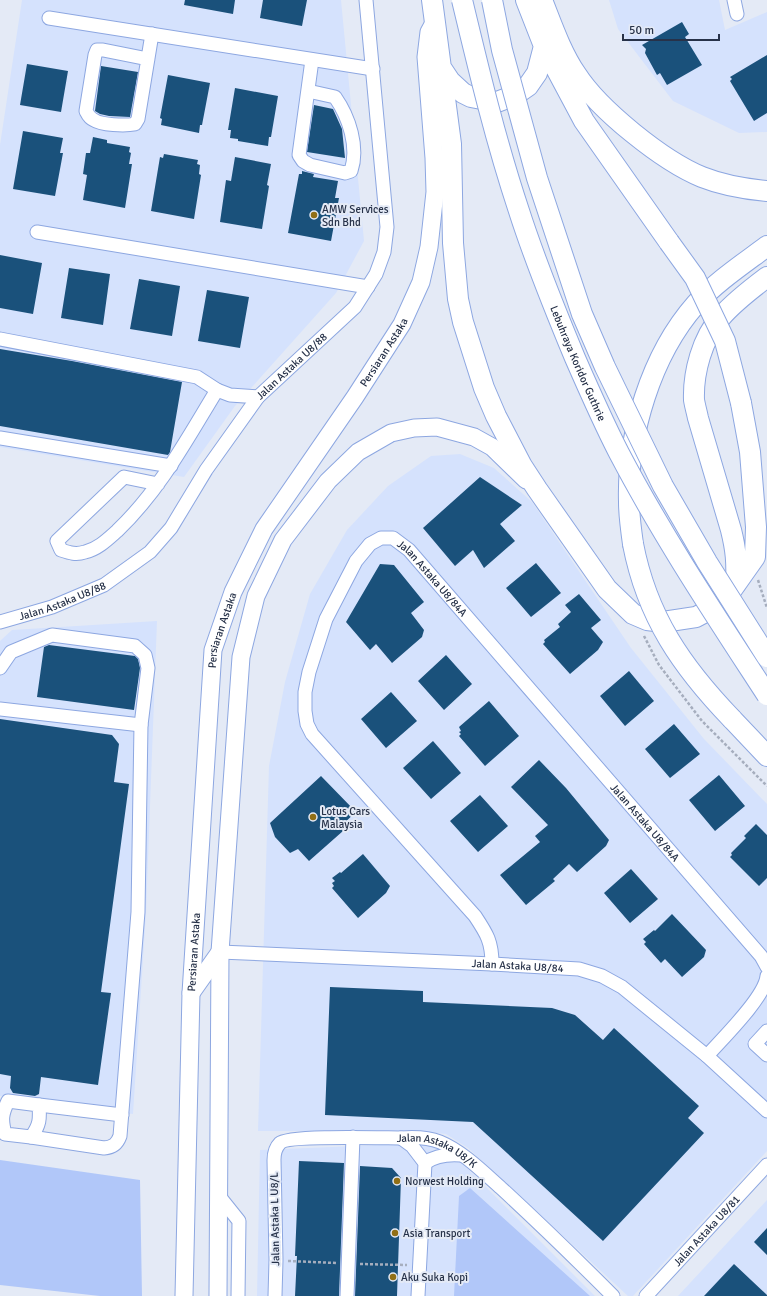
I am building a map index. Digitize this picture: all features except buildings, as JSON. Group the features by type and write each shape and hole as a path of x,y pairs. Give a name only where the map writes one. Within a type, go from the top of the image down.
{"highway":[{"path":"432,0 452,144 453,243 458,299 463,322 484,388 496,416 522,466 607,589 634,614 647,620 663,622 696,617 715,607 731,592 754,557 756,527 750,452 741,403 725,341 695,278 584,121 544,46 526,0"},
{"name":"Lebuhraya Koridor Guthrie","path":"462,0 481,81 518,210 555,310 585,381 618,451 655,520 680,562 767,695"},
{"name":"Lebuhraya Koridor Guthrie","path":"492,0 502,50 537,178 582,314 605,367 662,486 710,567 767,657"},
{"path":"542,0 563,51 576,74 602,105 625,126 659,152 702,177 730,185 767,191"},
{"path":"442,70 450,81 471,97 497,102 515,95 528,86 537,73 544,46"},
{"path":"767,246 715,285 696,304 672,338 651,378 643,400 637,424 631,470 629,501 633,544 637,563 644,587 666,636 709,695 767,756"},
{"path":"736,584 737,559 735,548 698,418 694,401 695,382 701,352 713,328 721,318 750,290 767,277"}],"main road":[{"name":"Persiaran Astaka","path":"182,1293 191,993 213,650 233,592 264,529 355,397 402,324 421,282 429,247 435,192 434,158 426,58 429,32 435,21"},
{"path":"216,1293 219,1196 220,952 241,657 256,596 283,540 328,480 358,452 391,433 414,428 436,427 461,433 482,441 492,447 537,489"},
{"path":"191,993 220,952"}],"street":[{"name":"Jalan Astaka U8/88","path":"0,622 52,607 104,585 150,552 171,528 206,470 258,397 355,307 376,274 384,252 388,227 366,0"},
{"path":"734,0 737,14"},
{"path":"49,18 373,69"},
{"path":"148,59 97,50 94,55 86,110 89,117 95,121 127,126 134,124 138,119 148,59 152,34"},
{"path":"308,91 335,97 340,104 352,132 353,165 351,171 345,173 310,165 302,161 299,155 312,60"},
{"path":"37,232 368,287"},
{"path":"0,339 197,377 217,390 230,395 258,397"},
{"path":"158,484 124,477 57,541 61,550 74,554 87,552 104,543 132,517 158,484 171,466 217,390"},
{"path":"0,438 171,466"},
{"name":"Jalan Astaka U8/84A","path":"492,964 492,949 488,936 475,916 312,734 307,724 305,692 309,672 326,619 356,561 370,544 381,538 393,538 409,550 756,950 767,967"},
{"path":"0,668 10,652 52,635 135,646 146,655 148,668 141,726 138,912 122,1115 118,1143 111,1147 104,1148 2,1133 1,1122 4,1100 122,1115"},
{"path":"0,709 141,726"},
{"name":"Jalan Astaka U8/84","path":"220,952 579,969 602,976 622,987 707,1056 767,1110"},
{"path":"707,1056 758,998 767,976"},
{"path":"767,1031 755,1044 767,1055"},
{"path":"31,1137 38,1128 40,1117 38,1105"},
{"path":"347,1296 353,1137"},
{"name":"Jalan Astaka U8/K","path":"280,1143 284,1140 353,1137 414,1137 433,1140 451,1147 477,1167 548,1231 613,1296"},
{"path":"401,1138 412,1146 425,1163 418,1296"},
{"name":"Jalan Astaka L U8/L","path":"275,1296 276,1260 274,1152 280,1143"},
{"path":"425,1163 431,1159 448,1154 461,1155"},
{"name":"Jalan Astaka U8/81","path":"646,1296 767,1165"},
{"path":"219,1196 239,1220 238,1296"}],"path":[{"path":"754,557 759,583 767,608"},
{"path":"634,614 659,665 702,721 767,786"}],"shaded area":[{"path":"22,0 341,0 364,241 336,293 235,406 184,477 0,447 0,145"},
{"path":"609,0 719,0 725,30 767,12 767,132 739,133 673,101 618,29"},
{"path":"460,454 494,468 532,502 631,648 704,739 767,804 767,1151 633,1296 628,1296 468,1148 446,1134 420,1131 258,1131 269,766 285,682 310,594 347,530 388,486 431,456"},
{"path":"157,621 146,912 133,1114 0,1096 0,641 12,630"},
{"path":"428,1143 440,1146 463,1164 595,1296 257,1296 260,1150"},
{"path":"0,1160 140,1180 142,1296 100,1296 0,1285"},
{"path":"470,1188 590,1296 454,1296 459,1196"},
{"path":"767,1200 767,1296 678,1296"}],"place":[{"name":"AMW Services Sdn Bhd","path":"314,215"},
{"name":"Lotus Cars Malaysia","path":"313,817"},
{"name":"Norwest Holding","path":"397,1181"},
{"name":"Asia Transport","path":"395,1233"},
{"name":"Aku Suka Kopi","path":"393,1277"}]}
